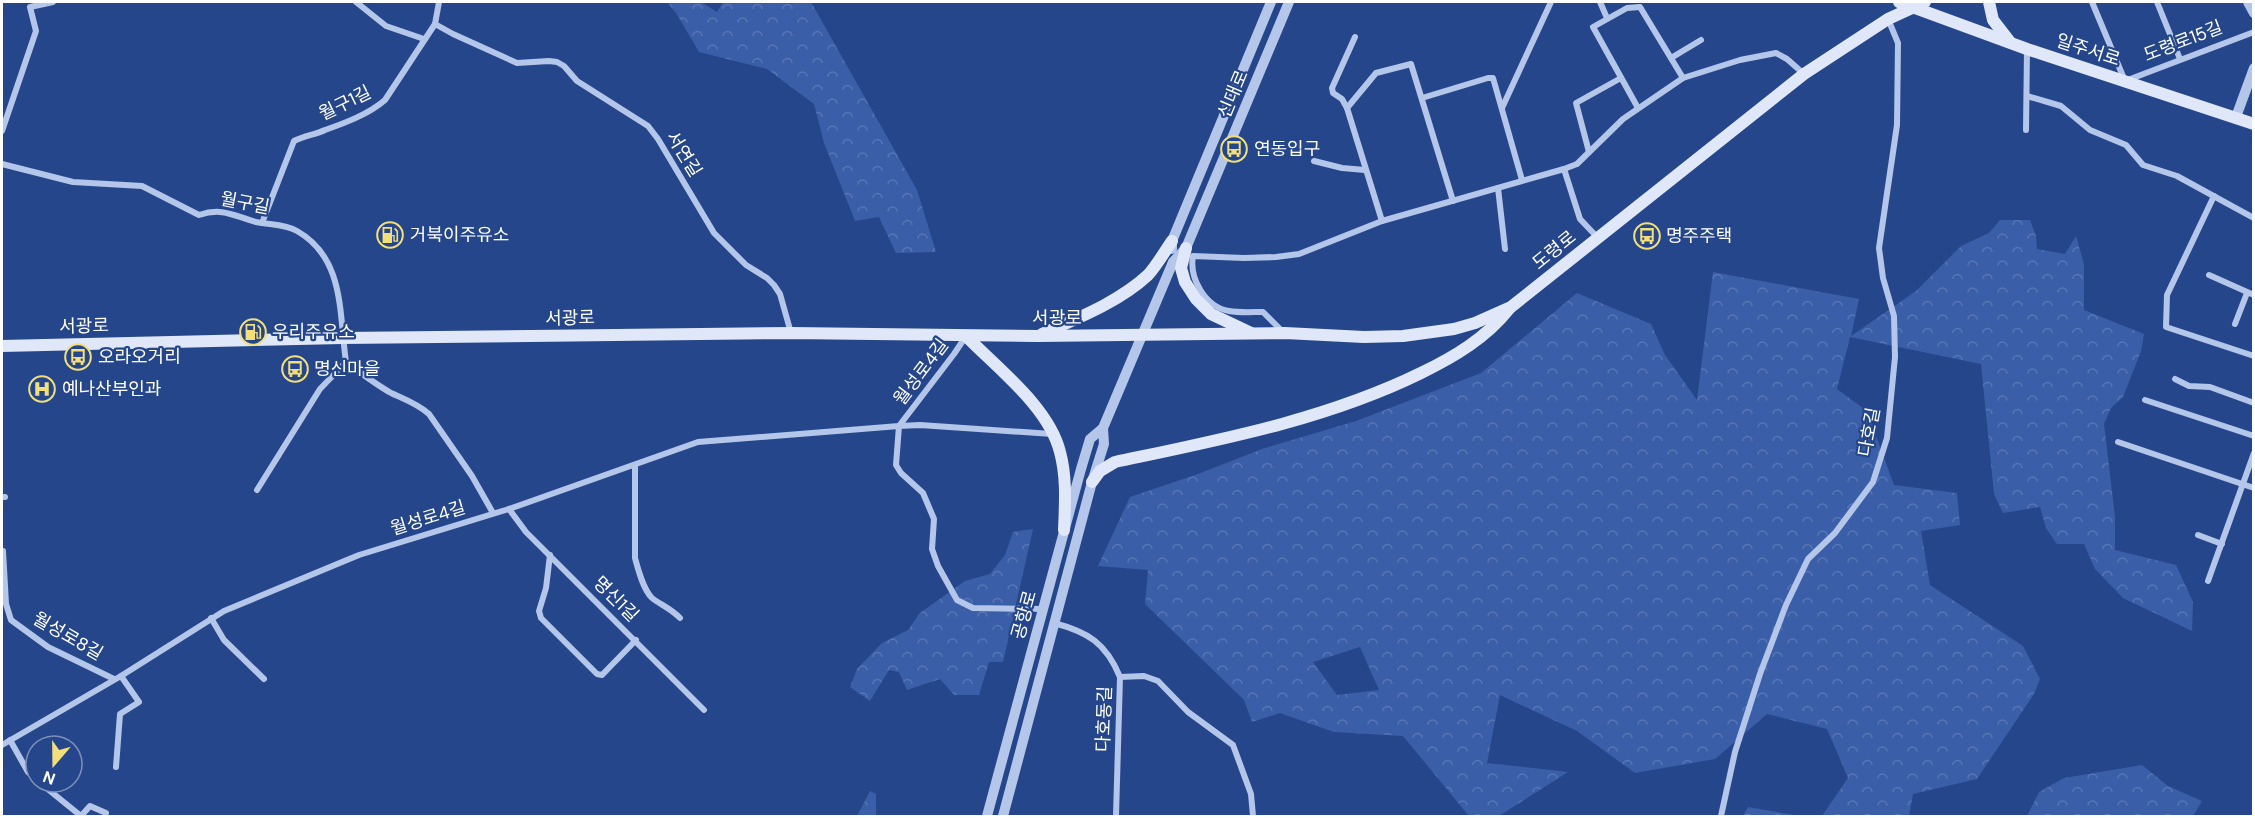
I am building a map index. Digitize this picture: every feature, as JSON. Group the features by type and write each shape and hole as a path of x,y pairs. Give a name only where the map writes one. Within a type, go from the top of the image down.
{"main road":[{"name":"일주서로","path":"1899,2 2027,49 2253,123"},
{"name":"도령로","path":"1140,336 1285,333 1364,337 1430,333 1475,323 1511,307 1804,74 1888,19 1925,2"},
{"path":"1989,2 1993,20 2011,43"},
{"path":"1038,336 1120,295 1148,274 1172,241"},
{"path":"1186,248 1181,268 1185,282 1196,299 1211,314 1254,334"},
{"path":"1092,482 1100,471 1115,462 1245,434 1352,404 1444,362 1481,337 1498,323 1511,307"},
{"name":"서광로","path":"2,346 342,338 791,333 1140,336"},
{"path":"966,336 1035,404 1053,434 1060,452 1065,485 1064,530"}],"street":[{"path":"2,130 36,31 30,7 53,2"},
{"path":"356,2 386,26 424,39"},
{"name":"월구1길","path":"262,223 294,141 304,135 323,132 375,109 385,100 435,24 439,2"},
{"name":"신대로","path":"1173,262 1172,241 1271,2"},
{"name":"신대로","path":"1140,336 1173,262 1186,248 1289,2"},
{"path":"1502,108 1551,2"},
{"path":"1600,2 1607,18"},
{"path":"2092,2 2125,81"},
{"path":"2157,2 2180,58"},
{"path":"2248,2 2253,13"},
{"path":"1638,108 1593,27 1627,8 1640,7 1683,78"},
{"name":"다호길","path":"1721,816 1735,752 1760,674 1786,605 1808,559 1835,533 1873,482 1887,438 1895,357 1894,316 1883,278 1879,248 1897,125 1898,44 1888,19"},
{"name":"서연길","path":"435,24 517,63 557,62 564,66 577,81 648,126 714,233 746,265 774,285 780,294 791,333"},
{"name":"도령로15길","path":"2125,81 2180,58 2253,32"},
{"path":"1355,37 1332,88 1333,93 1342,99 1347,108 1382,221"},
{"path":"1671,58 1701,40"},
{"path":"2026,130 2027,49"},
{"path":"1285,333 1263,312 1227,311 1212,303 1194,277 1191,266 1193,256 1255,258 1299,254 1382,221 1564,170 1577,164 1615,126 1638,108 1683,78 1740,60 1776,53 1787,59 1804,74"},
{"path":"1347,108 1376,73 1411,64 1453,201"},
{"path":"2236,117 2253,68"},
{"path":"1422,98 1493,78 1522,180"},
{"path":"1589,152 1576,103 1622,78"},
{"path":"2027,96 2061,106 2090,130 2126,145 2143,165 2177,176 2253,218"},
{"path":"1314,161 1342,168 1365,170"},
{"name":"월구길","path":"2,164 73,182 142,186 199,215 214,210 295,230 317,246 327,260 336,280 346,362"},
{"path":"1564,170 1580,219 1598,238"},
{"path":"1498,188 1505,249"},
{"path":"2214,196 2167,295 2166,327 2253,356"},
{"path":"2209,275 2250,294 2235,324"},
{"name":"월성로4길","path":"966,336 899,426 896,465 923,493 933,519 932,549 957,600 973,608 1043,609"},
{"name":"공항로","path":"1003,816 1104,444 1103,428 1140,336"},
{"path":"257,490 320,389 346,362 365,377 389,392 421,406 429,414 472,476 493,513"},
{"path":"2175,379 2189,386 2210,387 2253,403"},
{"path":"2145,400 2253,436"},
{"path":"899,426 920,425 1053,434"},
{"name":"월성로4길","path":"2,745 118,678 211,618 249,599 359,555 509,509 698,442 899,426"},
{"name":"공항로","path":"987,816 1090,439 1103,428"},
{"path":"2118,442 2253,488"},
{"path":"2208,581 2253,453"},
{"path":"635,465 635,558 638,570 652,597 671,608 680,618"},
{"name":"명신1길","path":"509,509 526,532 704,710"},
{"path":"2198,535 2222,544"},
{"name":"월성로8길","path":"3,551 3,580 11,620 48,647 118,678"},
{"path":"550,555 546,588 539,611 541,618 589,666 602,675 636,640"},
{"path":"211,618 224,640 264,679"},
{"name":"다호동길","path":"1054,623 1078,629 1099,643 1114,662 1120,677 1116,816"},
{"path":"1120,677 1144,676 1158,681 1188,712 1233,745 1251,794 1253,816"},
{"path":"116,767 120,714 139,702 118,678"},
{"path":"10,740 24,765"},
{"path":"53,794 81,816 90,806 106,813"}],"green space":[{"path":"667,2 701,2 717,12 723,2 811,2 917,190 936,252 896,253 879,217 855,221 824,143 814,104 767,69 699,52"},
{"path":"2000,220 2030,220 2036,236 2037,249 2065,254 2076,236 2084,264 2084,310 2144,334 2141,351 2123,397 2111,408 2104,424 2115,517 2115,550 2176,565 2193,602 2192,631 2123,598 2095,569 2084,544 2057,544 2046,528 2040,507 2003,513 1994,494 1981,364 1850,337 1837,389 1867,411 1894,485 1957,493 1960,525 1921,531 1930,585 2023,646 2040,679 2034,694 1977,779 1913,794 1909,816 1822,816 1848,778 1827,729 1767,714 1715,759 1635,773 1577,731 1500,695 1487,763 1568,772 1499,816 1469,816 1403,736 1334,732 1280,713 1252,722 1244,700 1145,604 1148,570 1098,566 1130,497 1262,449 1356,421 1481,373 1577,293 1651,324 1665,355 1697,400 1713,272 1859,299 1851,336 1916,291 1961,246 1989,233","holes":["1360,647 1379,690 1337,695 1313,662"]},
{"path":"1033,529 1003,662 989,662 979,695 954,695 940,679 907,690 899,672 889,670 870,701 850,687 857,669 882,643 908,630 920,613 965,581 990,574 1005,555 1013,532"},
{"path":"2142,765 2168,786 2202,801 2193,816 2027,816 2039,792 2064,778"},
{"path":"870,791 876,794 876,816 857,816"},
{"path":"1748,807 1800,816 1743,816"}],"place":[{"name":"연동입구","path":"1234,149"},
{"name":"거북이주유소","path":"390,235"},
{"name":"명주주택","path":"1647,236"},
{"name":"우리주유소","path":"253,332"},
{"name":"오라오거리","path":"78,357"},
{"name":"명신마을","path":"295,369"},
{"name":"예나산부인과","path":"42,389"}]}
